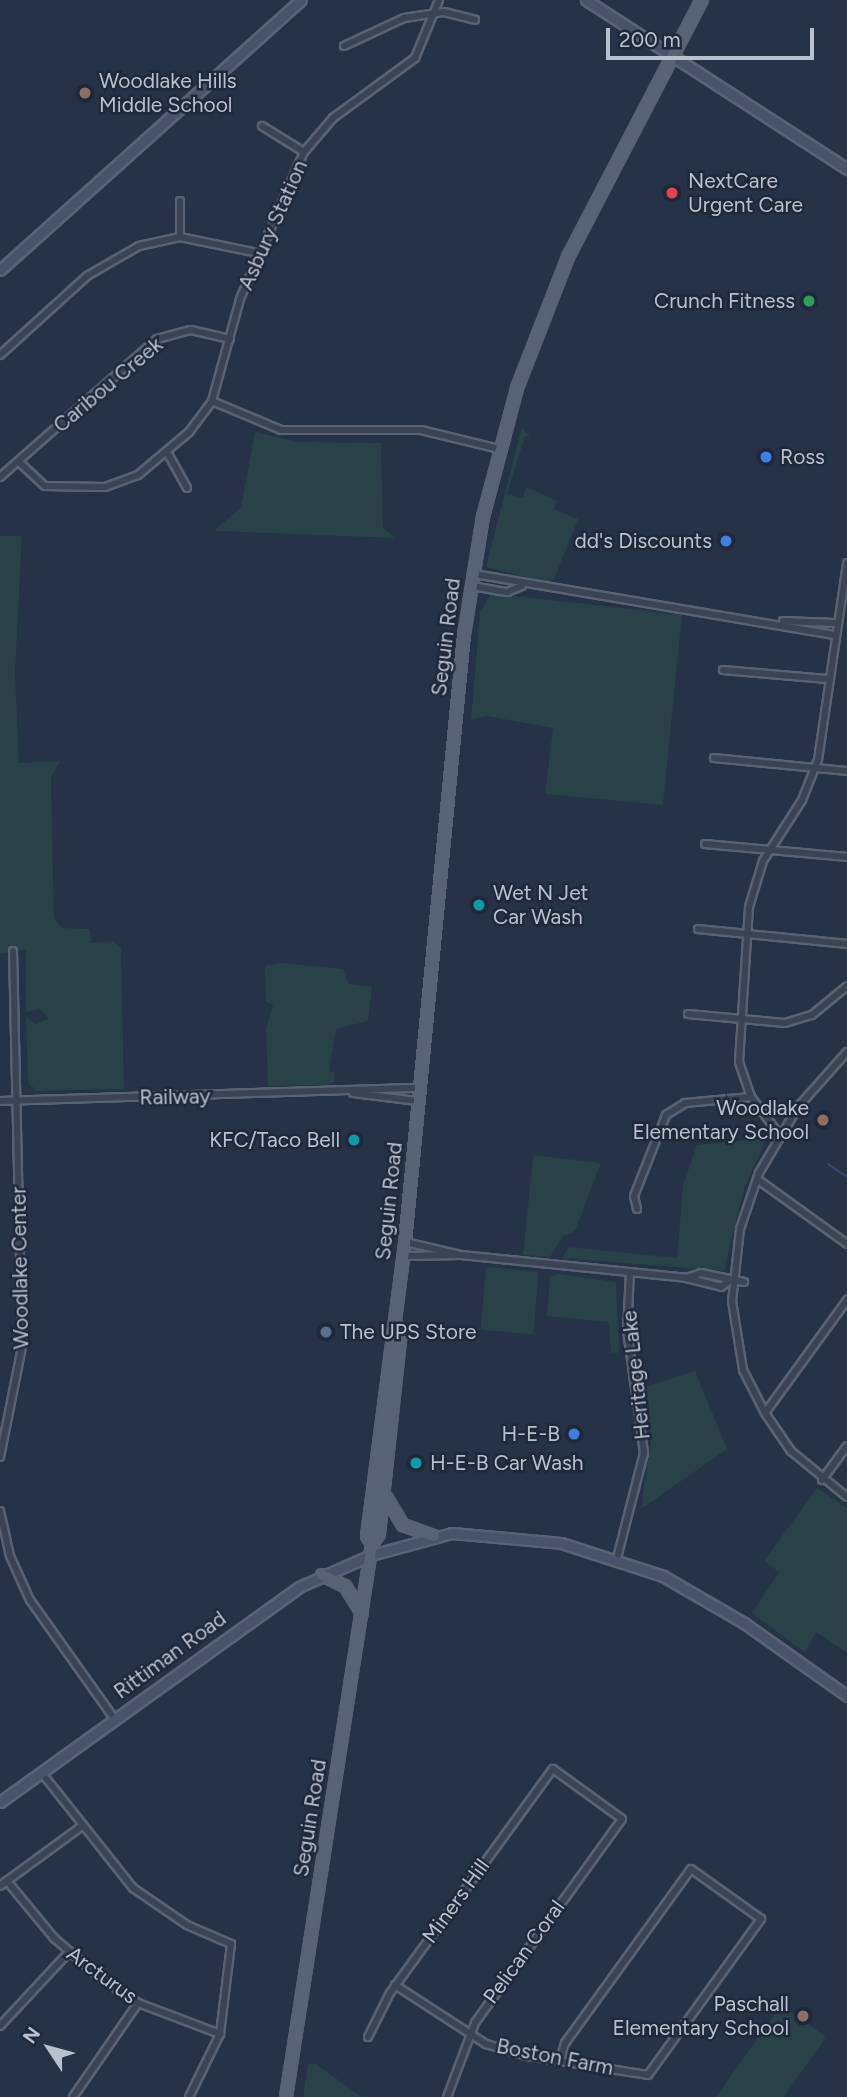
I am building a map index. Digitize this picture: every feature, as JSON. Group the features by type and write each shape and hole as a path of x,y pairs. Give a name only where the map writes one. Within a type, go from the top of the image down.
{"main road":[{"path":"0,270 301,0"},
{"path":"586,0 677,53 847,169"},
{"name":"Seguin Road","path":"371,1550 367,1535 405,1242 472,586 499,449 532,343 568,257 677,53 702,0"},
{"name":"Seguin Road","path":"286,2097 371,1550 384,1493 401,1331 395,1323"},
{"path":"384,1493 397,1520 433,1536"},
{"name":"Rittiman Road","path":"0,1802 257,1613 371,1550 433,1536 516,1536 617,1558 705,1597 847,1696"},
{"path":"322,1575 348,1589 362,1613"}],"street":[{"name":"Asbury Station","path":"212,401 258,253 304,152 333,118 415,58 438,13 439,0"},
{"path":"344,46 387,23 438,13 475,20"},
{"path":"262,125 304,152"},
{"path":"180,201 180,237"},
{"path":"0,355 103,264 139,246 180,237 258,253"},
{"name":"Caribou Creek","path":"0,477 157,339 191,330 230,339"},
{"path":"19,462 45,486 77,490 122,483 167,452 212,401 282,430 421,430 499,449"},
{"path":"167,452 181,468 187,488"},
{"path":"779,1135 751,1097 739,1062 739,1020 752,891 769,851 816,768 833,635 847,563"},
{"path":"474,574 522,586 783,621 835,623"},
{"path":"472,586 507,592 522,586"},
{"path":"783,621 833,635"},
{"path":"723,670 828,679"},
{"path":"714,758 847,771"},
{"path":"705,844 847,857"},
{"path":"698,929 847,944"},
{"name":"Woodlake Center","path":"0,1457 22,1347 13,951"},
{"path":"688,1014 739,1020 799,1020 847,986"},
{"path":"847,1052 779,1135 757,1179 740,1229 731,1281 737,1346 765,1413 785,1444 822,1480 847,1497"},
{"name":"Railway","path":"351,1092 373,1085 420,1088"},
{"name":"Railway","path":"0,1101 351,1092 418,1101"},
{"path":"637,1209 634,1196 666,1115 685,1103 751,1097"},
{"path":"757,1179 847,1244"},
{"path":"405,1242 461,1255"},
{"path":"403,1256 461,1255 686,1278 722,1287 731,1281"},
{"name":"Heritage Lake","path":"617,1558 644,1453 627,1331 630,1272"},
{"path":"686,1278 701,1273 744,1282"},
{"path":"765,1413 847,1300"},
{"path":"822,1480 847,1446"},
{"path":"0,1511 10,1556 30,1600 114,1718"},
{"name":"Pelican Coral","path":"447,2097 467,2036 622,1819 553,1769"},
{"name":"Miners Hill","path":"368,2037 395,1985 553,1769"},
{"path":"41,1772 133,1888 230,1944 220,2034 189,2097"},
{"path":"0,1886 82,1826"},
{"name":"Boston Farm","path":"395,1985 467,2036 559,2060 648,2075 761,1919 691,1870 565,2043 559,2060"},
{"name":"Arcturus","path":"7,1881 69,1952 138,2003 220,2034"},
{"path":"0,2026 69,1952"},
{"path":"73,2097 138,2003"}],"green space":[{"path":"522,427 530,436 525,436 507,494 523,498 526,487 557,501 553,509 578,519 554,579 545,583 486,567"},
{"path":"255,432 299,442 381,443 383,528 395,538 214,531 241,507"},
{"path":"0,536 22,536 15,674 19,763 60,761 51,778 54,918 62,928 90,929 91,943 113,941 121,949 124,1089 37,1091 28,1083 26,1016 35,1024 49,1019 40,1009 26,1012 26,950 0,954"},
{"path":"491,593 682,615 663,805 545,794 553,728 486,716 471,720 480,612"},
{"path":"282,963 343,969 349,984 372,987 368,1021 336,1029 329,1071 335,1073 334,1082 327,1085 268,1086 266,1029 273,1005 266,1002 265,966"},
{"path":"767,1138 744,1189 724,1271 562,1258 569,1247 677,1258 683,1185 697,1145"},
{"path":"533,1155 601,1163 575,1231 563,1236 550,1257 523,1255"},
{"path":"486,1267 539,1272 533,1334 481,1330"},
{"path":"559,1274 616,1282 619,1352 611,1353 609,1322 547,1316 550,1277"},
{"path":"695,1371 727,1449 641,1509 651,1441 645,1387"},
{"path":"817,1488 847,1508 847,1653 816,1632 805,1653 752,1613 779,1572 764,1561"},
{"path":"781,2005 826,2037 784,2097 716,2097"},
{"path":"308,2064 316,2064 362,2097 303,2097"}],"waterway":[{"path":"828,1164 847,1177"}],"place":[{"name":"Woodlake Hills Middle School","path":"85,93"},
{"name":"NextCare Urgent Care","path":"672,193"},
{"name":"Crunch Fitness","path":"809,301"},
{"name":"Ross","path":"766,457"},
{"name":"dd's Discounts","path":"726,541"},
{"name":"Wet N Jet Car Wash","path":"479,905"},
{"name":"Woodlake Elementary School","path":"823,1120"},
{"name":"KFC/Taco Bell","path":"354,1140"},
{"name":"The UPS Store","path":"326,1332"},
{"name":"H-E-B","path":"574,1434"},
{"name":"H-E-B Car Wash","path":"416,1463"},
{"name":"Paschall Elementary School","path":"803,2016"}]}
